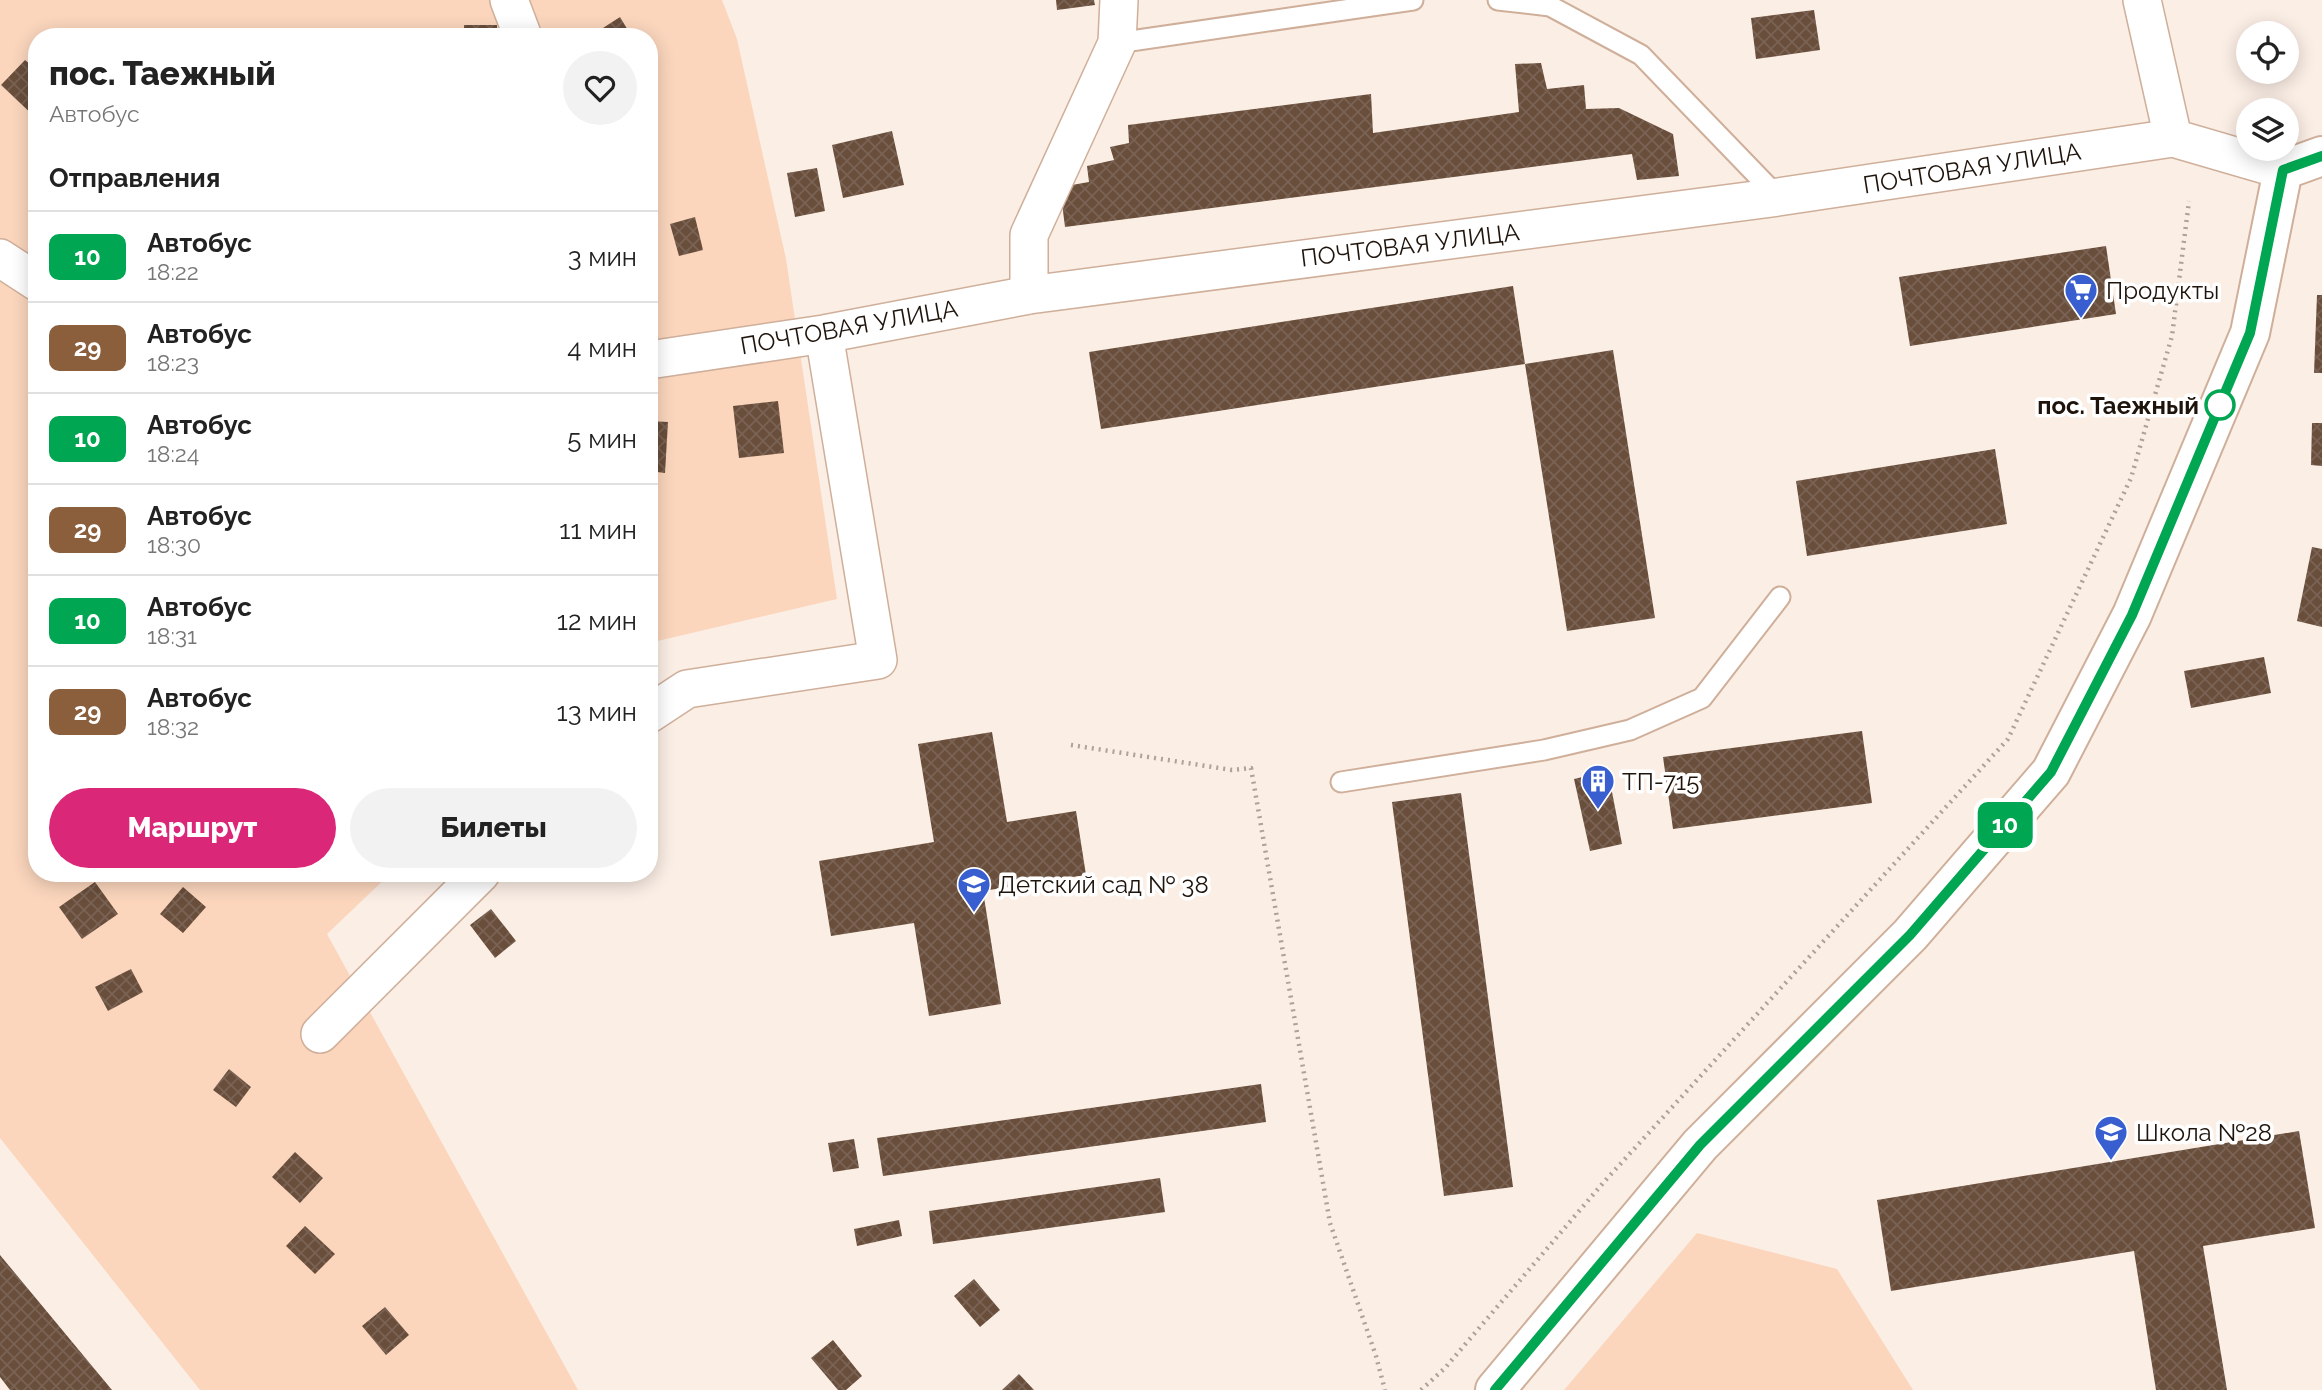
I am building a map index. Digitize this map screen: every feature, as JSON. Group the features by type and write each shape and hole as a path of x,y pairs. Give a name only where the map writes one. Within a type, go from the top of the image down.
{"street":[{"path":"509,0 520,28"},
{"path":"1028,295 1029,235 1117,43 1118,0"},
{"path":"2142,0 2173,138 2283,170 2322,156"},
{"name":"ПОЧТОВАЯ УЛИЦА","path":"658,359 824,334 1028,295 1778,197 2173,138"},
{"path":"1495,1390 1700,1145 1910,935 2051,772 2132,615 2250,333 2283,170"},
{"path":"0,258 28,276"},
{"path":"658,708 687,689 878,660 824,334"},
{"path":"320,1034 472,882"}],"lane":[{"path":"1117,43 1413,0"},
{"path":"1498,0 1550,6 1641,55 1778,197"},
{"path":"1341,782 1544,750 1630,730 1702,698 1780,597"}],"path":[{"path":"1421,1390 1445,1367 1603,1183 2008,739 2131,478 2172,336 2189,201"},
{"path":"1071,745 1232,770 1251,768 1330,1223 1385,1390"}],"shaded area":[{"path":"0,0 722,0 737,39 786,259 837,599 658,641 658,28 28,28 28,882 382,882 327,934 578,1390 200,1390 0,1138"},
{"path":"1697,1233 1837,1269 1913,1390 1564,1390"}],"building":[{"path":"1056,0 1094,0 1095,5 1057,10"},
{"path":"1814,10 1820,50 1756,59 1751,18"},
{"path":"620,17 627,28 603,28"},
{"path":"464,25 497,25 497,28 464,28"},
{"path":"25,60 28,62 28,110 1,85"},
{"path":"1541,63 1547,89 1584,85 1586,109 1619,108 1673,134 1679,176 1637,180 1632,154 1065,227 1060,187 1089,182 1087,166 1114,160 1110,147 1129,143 1128,125 1371,94 1373,133 1519,112 1515,64"},
{"path":"892,131 904,185 843,198 832,145"},
{"path":"817,168 825,211 795,217 787,173"},
{"path":"695,217 703,250 679,256 670,224"},
{"path":"2106,246 2116,314 1910,346 1899,277"},
{"path":"1513,286 1525,364 1101,429 1089,352"},
{"path":"2317,295 2322,295 2322,373 2314,373"},
{"path":"1613,350 1655,618 1567,631 1525,364"},
{"path":"778,401 784,453 739,458 733,406"},
{"path":"658,421 668,422 665,473 658,472"},
{"path":"2312,423 2322,423 2322,466 2311,465"},
{"path":"1995,449 2007,524 1807,556 1796,481"},
{"path":"2312,547 2322,549 2322,627 2297,621"},
{"path":"2264,657 2271,693 2191,708 2184,671"},
{"path":"1862,731 1872,803 1673,829 1663,757"},
{"path":"992,732 1007,822 1076,811 1086,875 983,891 1001,1004 929,1016 914,923 831,936 819,861 934,842 918,744"},
{"name":"ТП-715","path":"1608,771 1622,844 1590,851 1574,779"},
{"path":"1461,793 1513,1187 1444,1196 1392,802"},
{"path":"95,882 118,914 82,939 59,907"},
{"path":"183,887 206,907 183,933 160,914"},
{"path":"491,909 516,941 495,958 470,925"},
{"path":"131,969 143,992 108,1011 95,987"},
{"path":"229,1069 251,1087 236,1107 213,1090"},
{"path":"1261,1084 1266,1122 883,1176 877,1138"},
{"path":"2299,1131 2315,1228 2203,1246 2227,1390 2156,1390 2134,1251 1891,1291 1877,1200"},
{"path":"854,1139 859,1168 833,1172 828,1143"},
{"path":"295,1152 323,1178 300,1203 272,1177"},
{"path":"1160,1178 1165,1212 933,1244 929,1211"},
{"path":"899,1220 902,1236 857,1246 854,1229"},
{"path":"305,1226 335,1254 315,1274 286,1246"},
{"path":"0,1255 112,1390 10,1390 0,1377"},
{"path":"974,1279 1000,1310 980,1327 954,1296"},
{"path":"385,1307 409,1335 386,1355 362,1326"},
{"path":"833,1340 862,1376 846,1390 838,1390 811,1358"},
{"path":"1019,1374 1034,1390 1002,1390"}],"bus line":[{"name":"10","path":"1495,1390 1700,1145 1910,935 2051,772 2132,615 2250,333 2283,170 2322,156"}],"place":[{"name":"Продукты","path":"2081,320"},
{"name":"пос. Таежный","path":"2220,405"},
{"name":"ТП-715","path":"1598,811"},
{"name":"Детский сад № 38","path":"974,914"},
{"name":"Школа №28","path":"2111,1162"}]}
